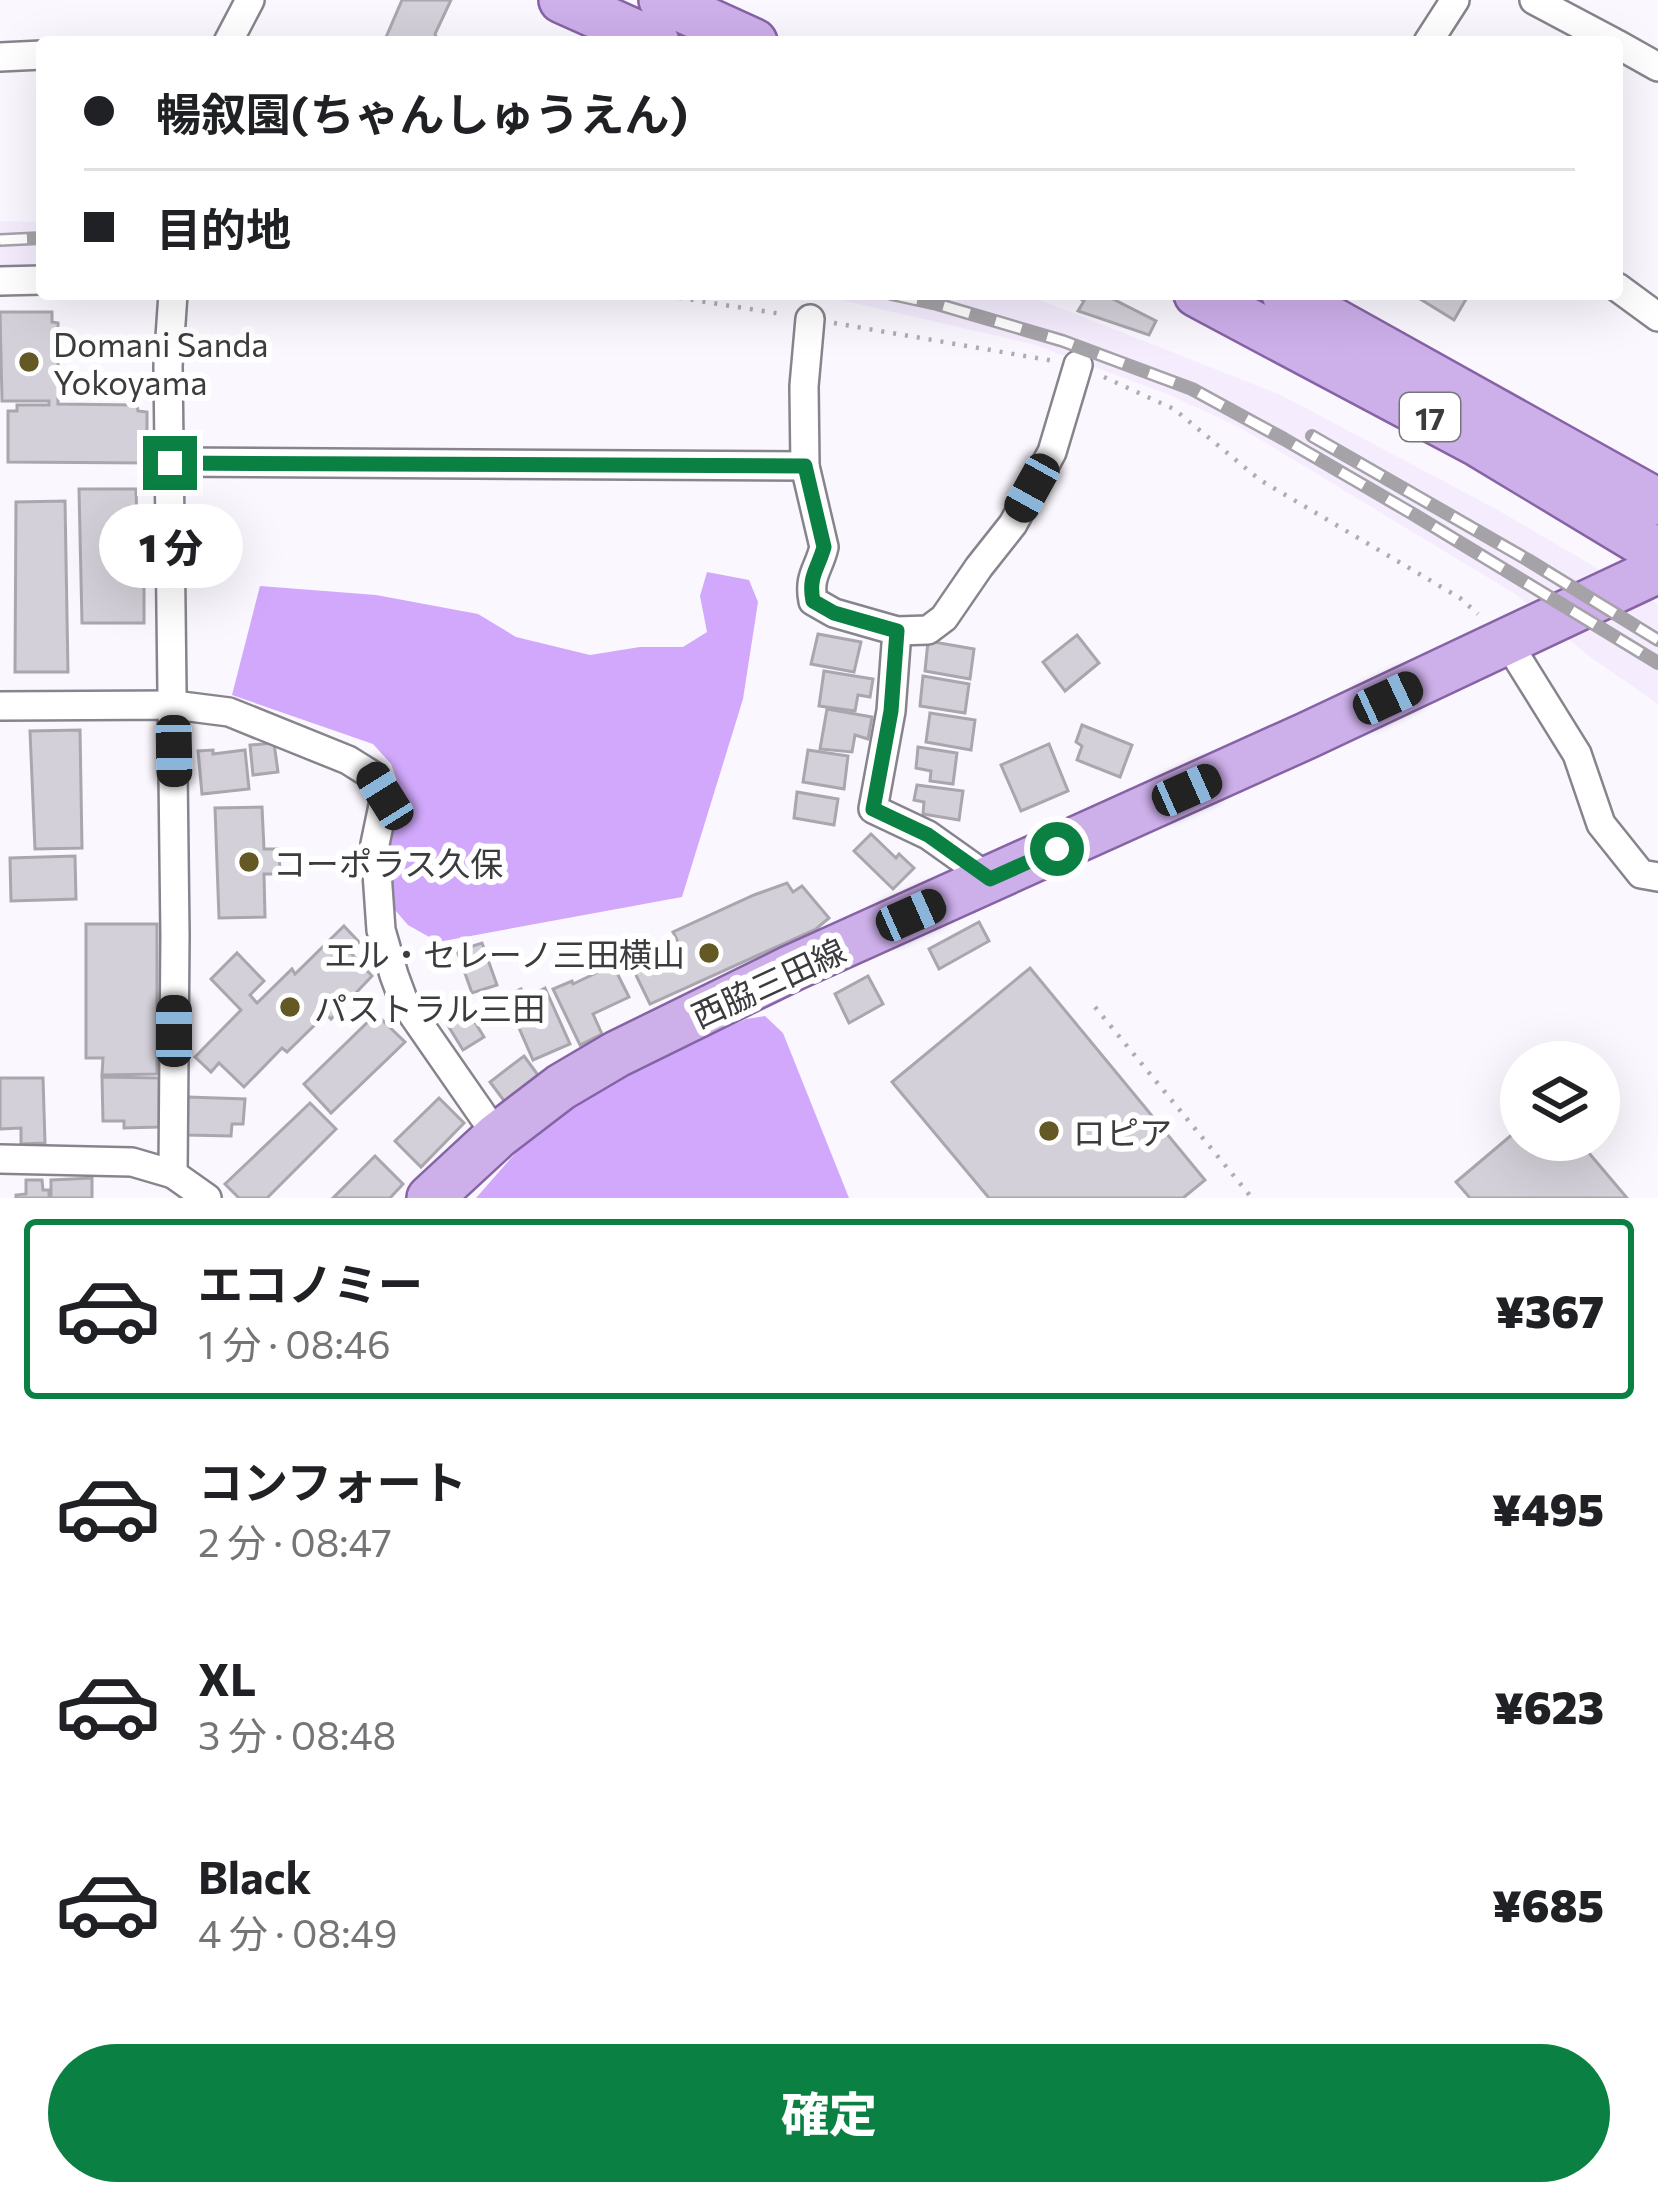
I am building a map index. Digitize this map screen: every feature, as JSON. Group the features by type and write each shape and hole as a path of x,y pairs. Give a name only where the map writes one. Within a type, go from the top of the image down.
{"main road":[{"path":"562,0 643,36"},
{"path":"662,0 741,36"},
{"name":"17","path":"1239,300 1301,309 1658,502"},
{"name":"17","path":"1301,309 1479,444 1658,552"},
{"name":"西脇三田線","path":"430,1198 497,1136 561,1087 617,1054 792,968 1508,643 1658,570"}],"street":[{"path":"231,36 250,0"},
{"path":"1433,36 1455,0"},
{"path":"1534,0 1602,36"},
{"path":"1623,47 1656,62"},
{"path":"0,57 36,55"},
{"path":"0,281 36,280"},
{"path":"1623,291 1658,317"},
{"path":"172,300 168,366 173,1174"},
{"path":"810,319 804,386 805,466 824,547 812,574 813,601 834,613 897,631 928,630 944,618 1013,524 1052,452 1078,365"},
{"path":"170,463 805,466"},
{"path":"897,631 891,711 873,809 928,835 990,879"},
{"path":"1508,643 1576,754 1601,824 1641,874 1658,877"},
{"path":"0,706 173,705 229,712 348,760 372,775 385,796 375,844 381,930 394,975 404,1002 497,1136"},
{"path":"0,1160 133,1162 173,1174 207,1198"}],"path":[{"path":"692,300 1078,365 1174,409 1260,480 1460,598 1508,643"},
{"path":"1095,1007 1252,1198"}],"shaded area":[{"path":"0,221 36,222 36,271 0,271"},
{"path":"841,300 1040,300 1281,395 1498,510 1658,604 1658,704 1586,654 1515,594 1241,428 1165,393 1032,344"},
{"path":"707,572 749,580 758,602 743,699 682,897 438,942 408,925 388,902 385,853 402,794 391,764 373,744 232,695 260,586 376,595 478,614 516,637 590,655 640,647 683,647 707,632 700,596"},
{"path":"765,1016 783,1033 849,1198 476,1198 527,1140 608,1080 746,1019"}],"building":[{"path":"402,0 451,0 436,36 387,36"},
{"path":"1115,300 1156,321 1149,335 1078,311 1084,301"},
{"path":"1422,300 1466,300 1454,320"},
{"name":"Domani Sanda Yokoyama","path":"0,312 52,312 52,322 58,323 58,404 137,405 138,411 147,412 147,463 8,462 8,411 17,411 17,405 49,405 49,401 2,401"},
{"path":"79,489 136,489 137,523 144,525 144,623 82,623"},
{"path":"65,501 68,672 15,672 16,502"},
{"path":"818,634 861,642 854,672 811,664"},
{"path":"1077,635 1099,663 1065,691 1043,662"},
{"path":"928,641 974,649 970,679 925,671"},
{"path":"824,671 873,679 870,697 858,695 855,711 819,706"},
{"path":"923,676 969,684 965,713 920,706"},
{"path":"827,709 872,717 868,739 855,735 852,752 820,749"},
{"path":"930,713 975,720 971,750 926,742"},
{"path":"1082,725 1132,745 1120,777 1077,760"},
{"path":"80,730 82,848 35,849 30,731"},
{"path":"274,743 278,772 253,775 250,745"},
{"path":"1049,744 1068,791 1021,811 1001,765"},
{"path":"918,747 957,753 953,784 930,781 931,771 916,768"},
{"path":"213,750 213,754 245,750 249,789 202,794 198,751"},
{"path":"808,750 848,756 844,789 803,782"},
{"path":"917,785 963,791 959,820 923,814 924,802 914,800"},
{"path":"797,792 838,799 834,825 794,818"},
{"name":"コーポラス久保","path":"262,807 264,849 279,849 280,874 264,874 265,917 219,918 215,808"},
{"path":"871,834 914,868 893,889 854,851"},
{"path":"75,856 76,899 11,901 10,858"},
{"name":"エル・セレーノ三田横山","path":"787,883 793,892 802,886 829,918 816,929 650,1004 630,963 678,942 673,932"},
{"path":"979,922 989,941 939,969 929,949"},
{"path":"86,924 157,924 157,1074 102,1075 103,1058 86,1058"},
{"name":"パストラル三田","path":"344,926 359,942 350,952 372,976 331,1019 326,1014 287,1052 282,1048 244,1087 219,1063 211,1072 195,1057 241,1010 211,979 237,953 264,981 250,995 257,1003"},
{"path":"482,943 497,985 472,993 457,951"},
{"path":"613,965 629,997 593,1014 602,1034 580,1045 553,989"},
{"name":"ロピア","path":"1030,968 1205,1180 1183,1198 989,1198 892,1082"},
{"path":"868,976 883,1004 849,1023 835,994"},
{"path":"545,988 570,1044 533,1060 505,996 521,989 526,998"},
{"path":"468,1011 484,1037 463,1050 447,1024"},
{"path":"376,1014 405,1042 331,1113 304,1084"},
{"path":"524,1056 538,1075 505,1102 490,1082"},
{"path":"102,1077 159,1078 159,1127 124,1128 124,1121 103,1121"},
{"path":"0,1078 43,1078 45,1143 21,1144 21,1128 0,1129"},
{"path":"188,1097 245,1099 243,1124 232,1124 231,1136 187,1135"},
{"path":"439,1098 464,1123 421,1167 395,1141"},
{"path":"310,1103 336,1129 267,1198 239,1198 225,1184"},
{"path":"1500,1145 1500,1161 1596,1161 1627,1198 1470,1198 1456,1182"},
{"path":"375,1156 403,1184 390,1198 333,1198"},
{"path":"92,1178 92,1198 51,1198 51,1180"},
{"path":"26,1180 42,1180 49,1198 16,1198 26,1194"}],"railway":[{"path":"0,240 36,238"},
{"path":"919,300 1063,341 1192,389 1413,514 1658,663"},
{"path":"1312,436 1658,640"}],"place":[{"name":"Domani Sanda Yokoyama","path":"29,362"},
{"name":"コーポラス久保","path":"249,862"},
{"name":"エル・セレーノ三田横山","path":"709,953"},
{"name":"パストラル三田","path":"290,1007"},
{"name":"ロピア","path":"1049,1131"}],"route":[{"path":"170,463 805,466 824,547 812,574 813,601 834,613 897,631 891,711 873,809 928,835 990,879 1057,849"}]}
